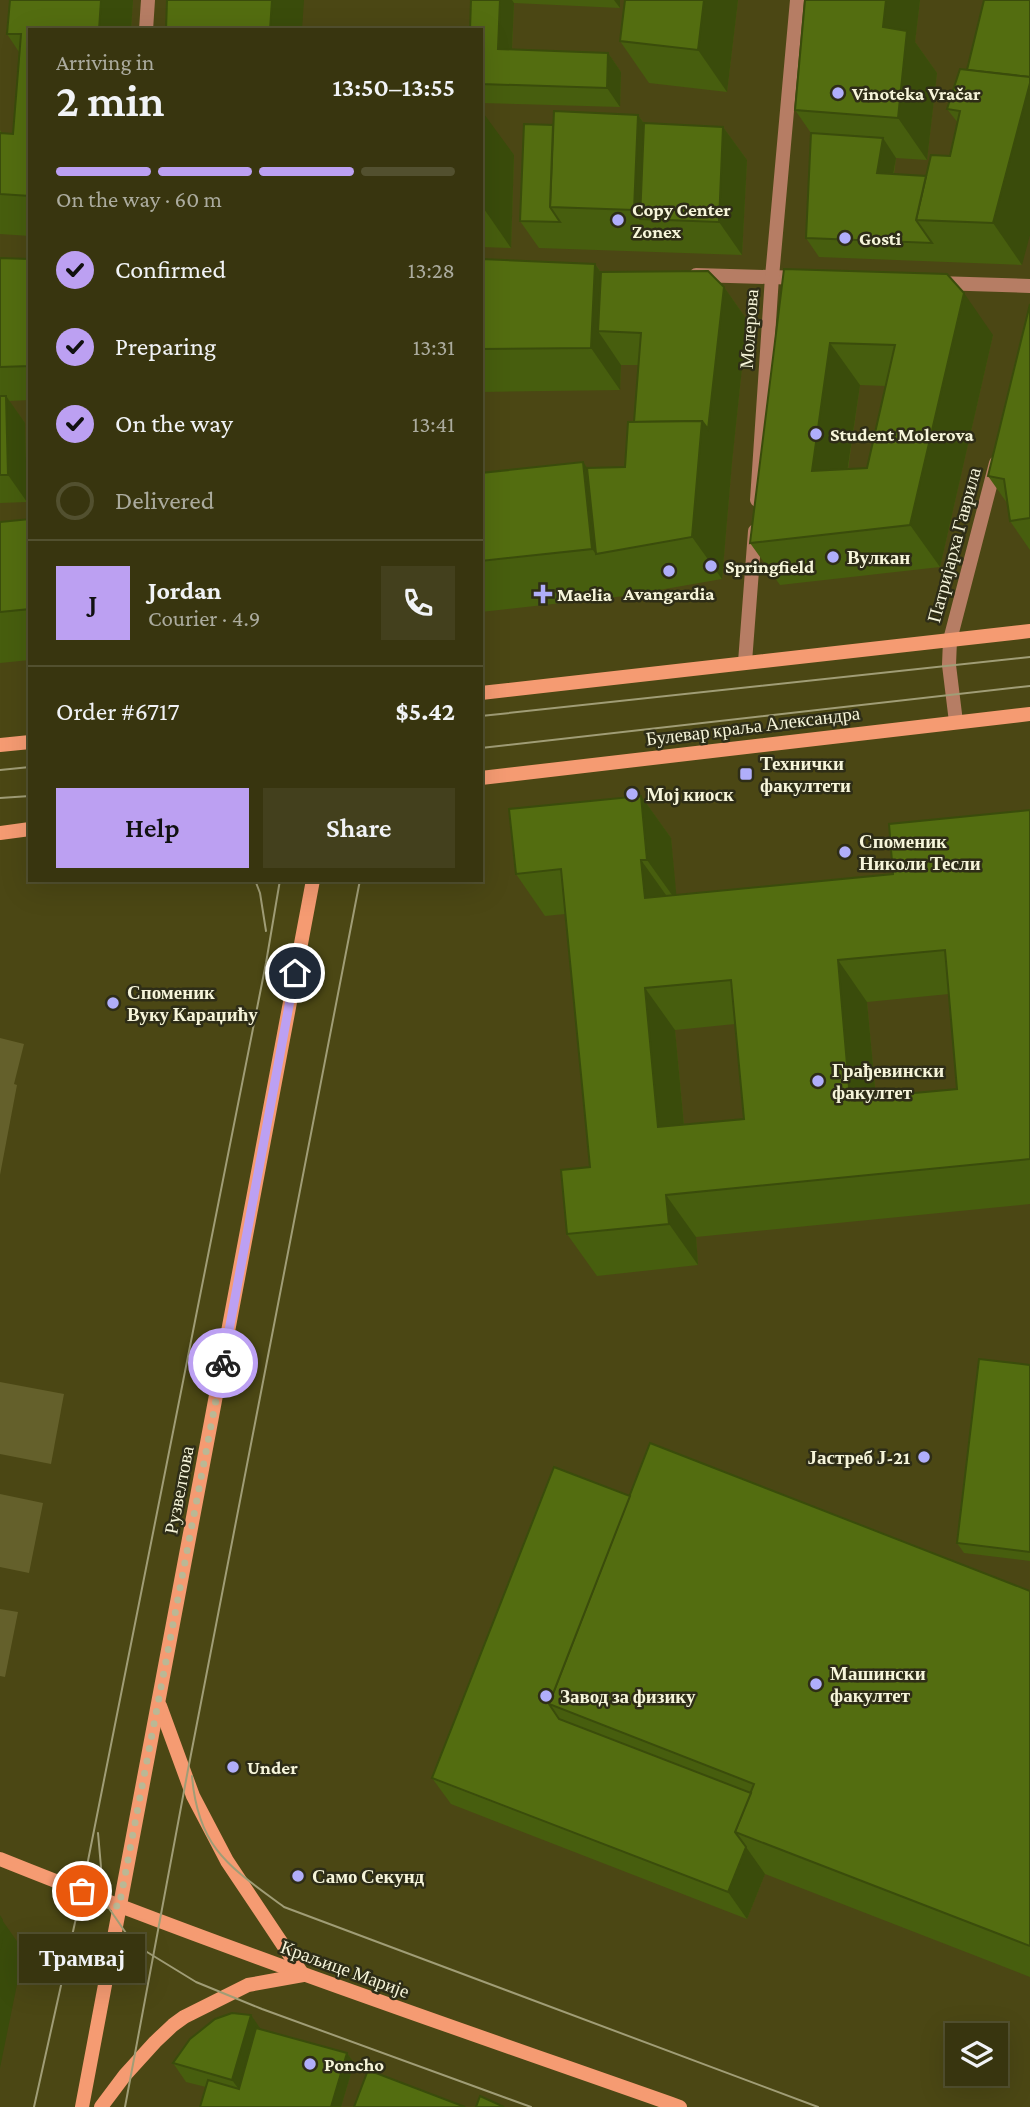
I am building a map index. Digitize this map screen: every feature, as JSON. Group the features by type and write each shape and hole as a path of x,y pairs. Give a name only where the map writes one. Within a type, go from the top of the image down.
{"main road":[{"path":"483,693 1030,631"},
{"name":"Булевар краља Александра","path":"483,778 1030,714"},
{"path":"0,745 28,742"},
{"path":"0,833 28,829"},
{"name":"Рузвелтова","path":"82,2107 313,882"},
{"path":"101,2107 155,2042 184,2017 248,1985 303,1975 227,1861 193,1796 159,1704"},
{"name":"Краљице Марије","path":"0,1859 119,1907 303,1975 680,2107"}],"street":[{"path":"146,28 148,0"},
{"name":"Молерова","path":"745,662 772,277 797,0"},
{"path":"681,275 813,278"},
{"path":"922,282 1030,286"},
{"name":"Патријарха Гаврила","path":"956,722 949,666 950,640 1000,448"}],"shaded area":[{"path":"0,1038 24,1044 14,1084 17,1085 0,1175"},
{"path":"0,1382 64,1394 51,1464 0,1454"},
{"path":"0,1494 43,1503 29,1573 0,1567"},
{"path":"0,1609 18,1612 5,1677 0,1676"}],"building":[{"path":"10,0 101,0 99,28 28,28 28,196 0,194 0,133 13,134 21,34 7,34"},
{"path":"167,0 272,0 270,28 166,28"},
{"path":"471,0 500,0 498,49 608,53 607,88 483,84 483,28 470,28"},
{"path":"625,0 704,0 698,50 620,41"},
{"path":"805,0 886,0 883,27 907,31 898,118 795,110"},
{"path":"984,0 1030,0 1030,77 967,70"},
{"path":"960,69 1030,77 993,223 916,220 931,155 950,156 960,111 947,109"},
{"path":"554,111 638,115 634,210 550,207"},
{"path":"644,123 723,127 719,222 640,219"},
{"path":"524,124 553,125 550,207 560,222 520,221"},
{"path":"811,133 883,138 877,173 926,176 916,220 932,243 806,238"},
{"path":"0,258 28,259 28,366 0,367"},
{"path":"483,259 595,264 591,348 483,349"},
{"path":"784,269 947,274 964,293 910,525 750,543","holes":["830,343 895,345 867,468 812,471"]},
{"path":"708,271 724,287 708,429 702,421 634,422 641,333 598,331 601,272"},
{"path":"1030,304 1030,518 1010,521 1004,479 988,476"},
{"path":"0,396 6,396 8,475 0,475"},
{"path":"702,421 692,537 596,554 587,468 625,467 628,422"},
{"path":"583,462 592,549 483,561 483,473"},
{"path":"28,519 28,609 0,612 0,522"},
{"path":"641,796 647,860 641,860 645,898 893,874 889,824 1030,810 1030,1159 666,1195 669,1224 567,1234 561,1170 590,1167 561,869 516,874 509,809","holes":["945,950 957,1089 850,1099 838,960","731,980 744,1119 658,1127 645,988"]},
{"path":"979,1359 1030,1365 1030,1552 957,1543"},
{"name":"Машински факултет","path":"650,1443 1030,1591 1030,1946 735,1832 754,1784 549,1704"},
{"name":"Завод за физику","path":"554,1467 630,1496 549,1704 559,1719 751,1793 735,1832 746,1847 728,1892 432,1778"},
{"path":"0,1917 2,1938 0,1949"},
{"path":"232,2013 251,2015 232,2080 173,2063 190,2039 215,2019"},
{"path":"256,2028 347,2053 331,2107 200,2107 208,2080 239,2089"},
{"path":"368,2070 465,2107 354,2107"},
{"path":"480,2096 504,2107 476,2107"}],"tram line":[{"path":"483,716 1030,657"},
{"path":"483,748 1030,686"},
{"path":"0,770 28,767"},
{"path":"0,798 28,796"},
{"path":"256,882 266,931"},
{"path":"34,2107 82,1891 266,963 280,882"},
{"path":"125,2107 360,882"},
{"path":"192,1776 201,1822 220,1854 248,1880 284,1907 818,2107"},
{"path":"98,1833 104,1901 128,1936 147,1952 196,1982 262,2009 531,2107"}],"way so far":[{"path":"82,1891 119,1907 223,1363"}],"place":[{"name":"Vinoteka Vračar","path":"838,93"},
{"name":"Copy Center Zonex","path":"618,220"},
{"name":"Gosti","path":"845,238"},
{"name":"Student Molerova","path":"816,434"},
{"name":"Вулкан","path":"833,557"},
{"name":"Springfield","path":"711,566"},
{"name":"Avangardia","path":"669,571"},
{"name":"Maelia","path":"543,594"},
{"name":"Технички факултети","path":"746,774"},
{"name":"Мој киоск","path":"632,794"},
{"name":"Споменик Николи Тесли","path":"845,852"},
{"name":"Споменик Вуку Караџићу","path":"113,1003"},
{"name":"Грађевински факултет","path":"818,1081"},
{"name":"Јастреб Ј-21","path":"924,1457"},
{"name":"Машински факултет","path":"816,1684"},
{"name":"Завод за физику","path":"546,1696"},
{"name":"Under","path":"233,1767"},
{"name":"Само Секунд","path":"298,1876"},
{"name":"Трамвај","path":"82,1891"},
{"name":"Poncho","path":"310,2064"}],"route":[{"path":"223,1363 295,973"}]}
